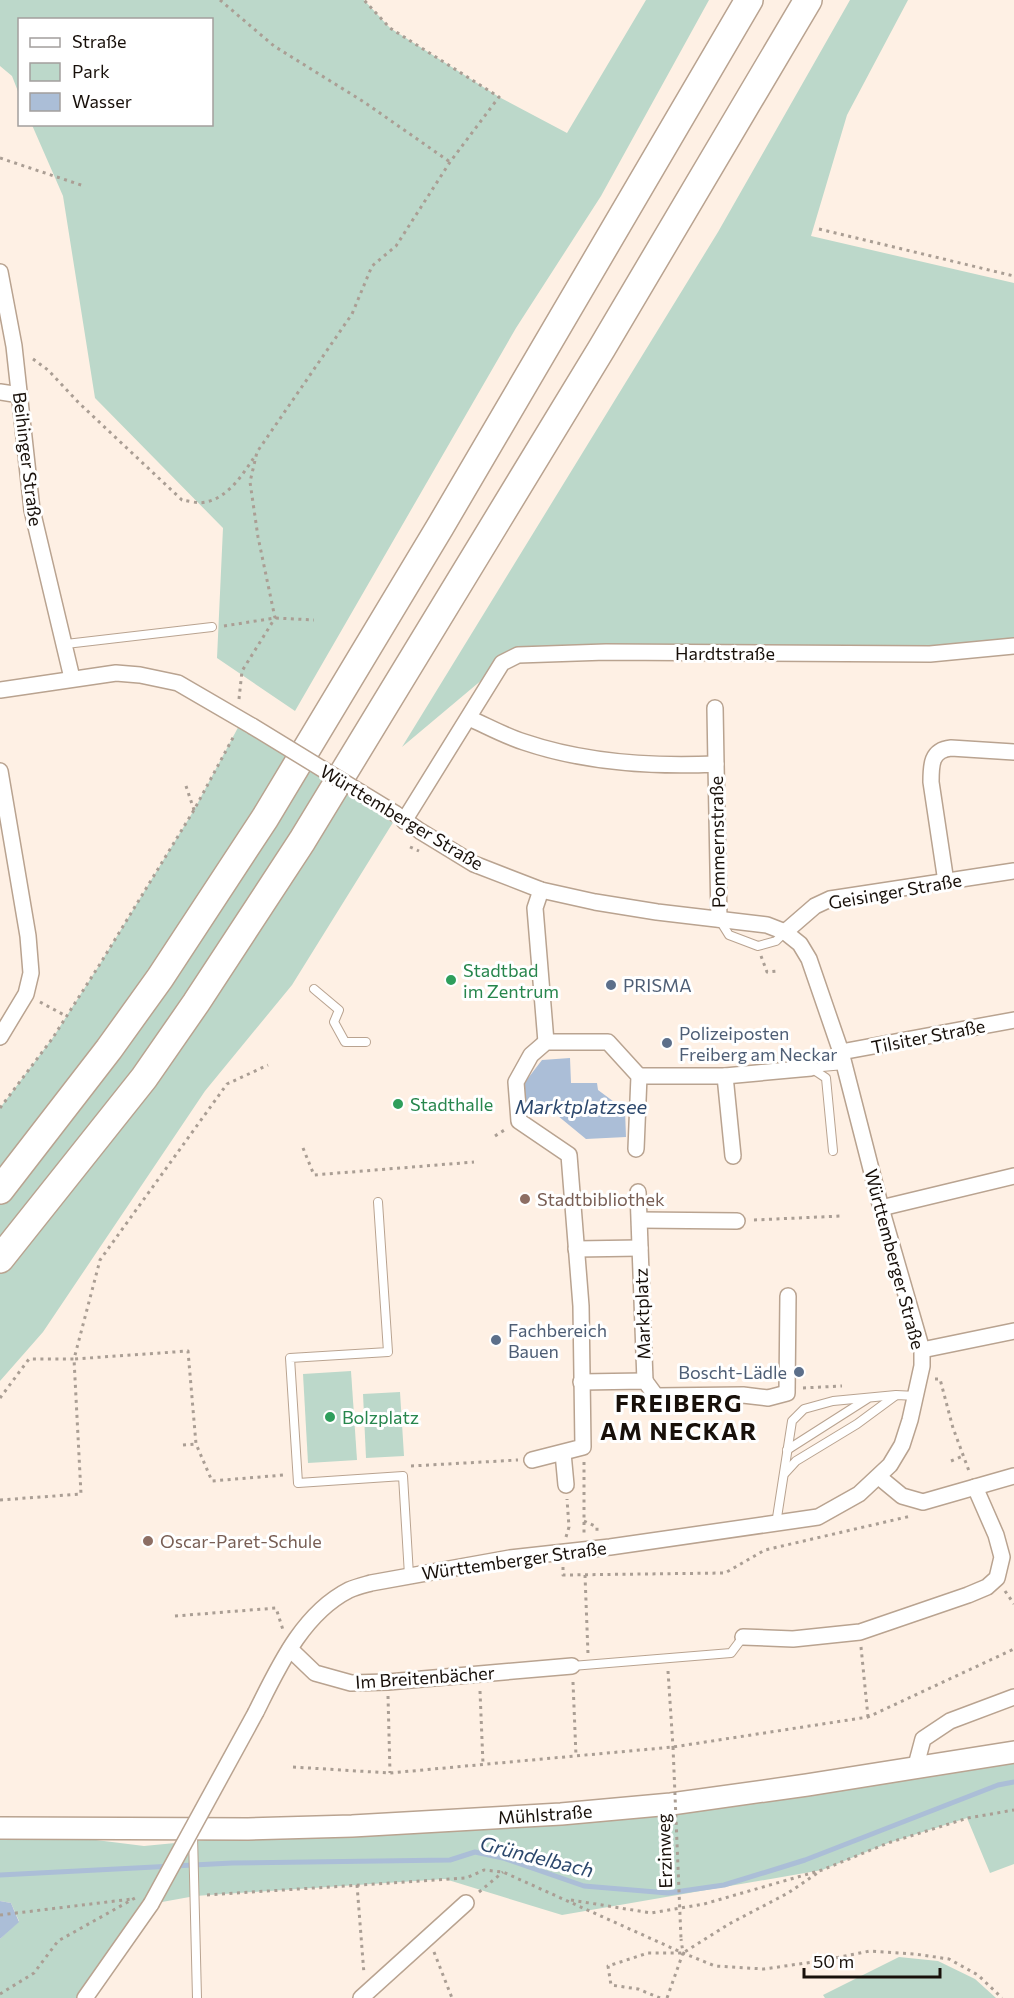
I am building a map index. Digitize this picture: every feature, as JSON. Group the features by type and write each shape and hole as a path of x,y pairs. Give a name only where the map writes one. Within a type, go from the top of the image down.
{"highway":[{"path":"0,1190 55,1121 160,978 265,818 446,518 749,0"},
{"path":"0,1259 144,1078 302,841 602,348 808,0"}],"main road":[{"name":"Mühlstraße","path":"0,1828 193,1838 561,1814 671,1804 915,1769 1014,1752"}],"street":[{"name":"Beihinger Straße","path":"0,272 14,346 32,510 66,644 72,678"},
{"path":"0,392 20,395"},
{"name":"Hardtstraße","path":"469,718 502,663 518,655 606,652 930,654 1014,646"},
{"name":"Württemberger Straße","path":"0,690 116,673 178,683 247,723 474,864 541,890 595,902 719,920 759,923 785,932 800,944 809,959 843,1058 881,1208 922,1350 916,1396 902,1445 890,1465 879,1478 859,1494 818,1516 610,1547 510,1558 409,1575 349,1590 330,1603 306,1626 290,1649 148,1901 85,1998"},
{"name":"Pommernstraße","path":"715,708 719,920"},
{"path":"400,817 469,718"},
{"name":"Pommernstraße","path":"469,718 524,742 585,759 664,766 716,764"},
{"path":"946,882 931,782 931,766 935,754 942,749 951,748 1014,753"},
{"path":"0,771 28,936 31,973 26,994 0,1037"},
{"name":"Geisinger Straße","path":"785,932 815,906 830,899 1014,871"},
{"path":"541,890 535,908 546,1042"},
{"name":"Tilsiter Straße","path":"843,1058 1014,1020"},
{"path":"532,1460 583,1447 581,1306 569,1155 519,1121 516,1082 531,1056 546,1042 608,1042 639,1076 636,1149"},
{"path":"639,1076 725,1076 811,1068"},
{"path":"725,1076 733,1156"},
{"path":"881,1208 1014,1176"},
{"name":"Marktplatz","path":"638,1192 645,1381 656,1396 742,1395 768,1398 787,1393 788,1296"},
{"path":"639,1220 737,1221"},
{"name":"Marktplatz","path":"576,1249 639,1248"},
{"path":"922,1350 1014,1331"},
{"name":"Marktplatz","path":"581,1382 645,1381"},
{"path":"563,1453 566,1485"},
{"path":"879,1478 902,1496 923,1502 1014,1476"},
{"path":"743,1637 793,1639 860,1632 987,1587 997,1578 1002,1557 996,1535 975,1487"},
{"name":"Im Breitenbächer","path":"290,1649 315,1673 351,1683 388,1682 572,1666"},
{"path":"915,1769 923,1739 950,1721 1014,1697"},
{"path":"363,1996 466,1902"}],"lane":[{"path":"66,644 212,627"},
{"path":"719,920 729,935 758,946 776,941 785,932"},
{"path":"314,989 339,1010 334,1022 345,1042 366,1042"},
{"path":"811,1068 843,1058"},
{"path":"811,1068 826,1078 833,1151"},
{"path":"378,1202 388,1352 290,1358 298,1483 403,1476 409,1575"},
{"path":"776,1524 792,1420 804,1409 833,1401 896,1395 916,1396"},
{"path":"784,1474 796,1461 857,1424 896,1395"},
{"path":"787,1450 869,1399"},
{"path":"572,1666 731,1653 743,1637"},
{"path":"193,1838 197,1998"}],"path":[{"path":"220,0 274,46 364,102 450,162"},
{"path":"48,370 79,403 182,500 205,503 223,495 239,479 352,314 372,266 396,246 450,162 499,97 390,28 364,0"},
{"path":"0,158 84,186"},
{"path":"819,229 1014,276"},
{"path":"0,1108 52,1039 247,723 239,702 242,671 275,618 258,537 250,482 257,452"},
{"path":"212,627 275,618 314,620"},
{"path":"186,786 194,810"},
{"path":"758,946 767,972 778,971"},
{"path":"26,994 66,1016"},
{"path":"0,1500 81,1494 74,1359 100,1260 227,1084 268,1065"},
{"path":"303,1148 314,1175 474,1162"},
{"path":"737,1221 841,1216"},
{"path":"0,1398 29,1359 74,1359 188,1352 196,1444 212,1480 298,1474"},
{"path":"919,1380 940,1379 953,1428 975,1487"},
{"path":"183,1445 196,1444"},
{"path":"583,1447 584,1535"},
{"path":"951,1461 963,1456"},
{"path":"414,1466 532,1460"},
{"path":"566,1485 569,1527"},
{"path":"563,1575 724,1573 765,1551 916,1515 923,1502"},
{"path":"585,1575 588,1664"},
{"path":"175,1616 276,1608 290,1649"},
{"path":"860,1632 868,1717"},
{"path":"293,1767 390,1773 673,1747 868,1717 1014,1649"},
{"name":"Erzinweg","path":"667,1658 683,1953"},
{"path":"572,1666 576,1756"},
{"path":"479,1674 483,1764"},
{"path":"388,1682 390,1773"},
{"path":"566,1899 651,1913 704,1904 822,1869 888,1844 968,1818 1014,1810"},
{"path":"660,1998 638,1989 611,1985 608,1966 648,1953 683,1953 729,1924 788,1893 822,1869"},
{"path":"195,1896 466,1878 484,1870 503,1872 715,1966 764,1969 870,1951 950,1959 978,1975 1002,1998"},
{"path":"466,1902 503,1872"},
{"path":"357,1885 363,1996"},
{"path":"0,1916 135,1898 148,1901"},
{"path":"0,1994 34,1973 58,1941 135,1898"},
{"path":"427,1937 452,1998"},
{"path":"667,1998 683,1953"}],"green space":[{"path":"0,0 364,0 390,28 499,97 567,133 646,0 709,0 601,196 516,328 295,711 217,658 223,528 95,398 63,196 32,126 213,126 213,18 18,18 18,91 12,76 0,66"},
{"path":"850,0 908,0 847,115 811,236 1014,283 1014,646 606,652 502,663 402,747 718,232"},
{"path":"242,720 397,816 292,985 205,1091 43,1332 0,1381 0,1108 52,1039 100,964 194,810"},
{"name":"Bolzplatz","path":"351,1371 357,1460 308,1463 303,1374"},
{"path":"400,1392 404,1456 366,1458 363,1394"},
{"path":"1014,1752 1014,1864 990,1873 967,1818 888,1843 822,1870 562,1915 445,1879 195,1896 151,1904 85,1998 0,1998 0,1939 19,1921 11,1903 0,1901 0,1828 144,1846 352,1826 561,1814"},
{"path":"899,1957 938,1961 975,1979 996,1998 825,1998 823,1995"}],"water":[{"name":"Marktplatzsee","path":"570,1058 571,1083 597,1083 598,1090 625,1110 626,1137 586,1139 552,1111 552,1104 523,1105 522,1086 542,1060"},
{"path":"0,1901 11,1903 19,1922 0,1939"}],"waterway":[{"name":"Gründelbach","path":"0,1875 232,1863 450,1860 475,1852 503,1858 584,1886 668,1893 724,1885 805,1860 998,1785 1014,1782"}],"place":[{"name":"Stadtbad im Zentrum","path":"451,980"},
{"name":"PRISMA","path":"611,985"},
{"name":"Polizeiposten Freiberg am Neckar","path":"667,1043"},
{"name":"Stadthalle","path":"398,1104"},
{"name":"Stadtbibliothek","path":"525,1199"},
{"name":"Fachbereich Bauen","path":"496,1340"},
{"name":"Boscht-Lädle","path":"799,1372"},
{"name":"Bolzplatz","path":"330,1417"},
{"name":"Oscar-Paret-Schule","path":"148,1541"}],"district":[{"name":"FREIBERG AM NECKAR","path":"679,1416"}]}
